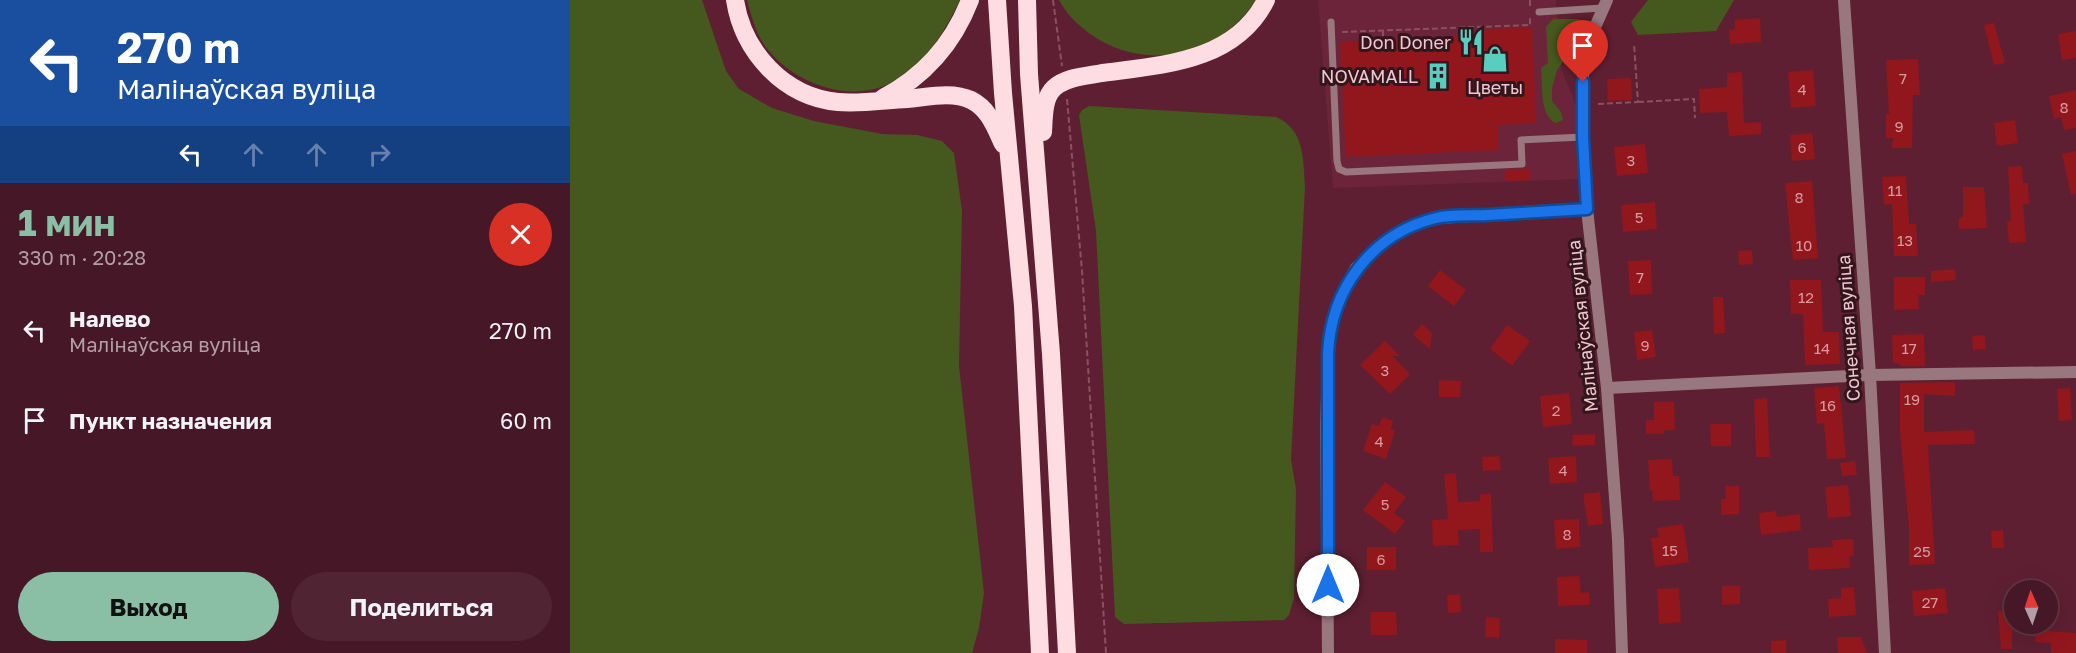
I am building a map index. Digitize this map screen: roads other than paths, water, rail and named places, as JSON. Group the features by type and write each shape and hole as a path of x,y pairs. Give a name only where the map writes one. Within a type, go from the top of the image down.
{"highway":[{"path":"735,0 744,33 753,51 779,78 798,90 816,98 836,102 948,96 969,99 978,104 992,120 1009,159"},
{"path":"876,101 909,82 936,58 957,29 970,0"},
{"path":"997,0 1023,306 1040,653"},
{"path":"1027,0 1029,74 1038,181 1067,653"},
{"path":"1038,181 1044,111 1047,97 1054,88 1078,77 1176,62 1218,49 1252,22 1266,0"}],"street":[{"name":"Сонечная вуліца","path":"1844,0 1870,375 1885,653"},
{"name":"Малінаўская вуліца","path":"1605,4 1588,43 1583,68 1583,137 1587,209 1608,388 1618,539 1622,653"},
{"path":"1328,653 1326,416 1329,334 1340,297 1356,268 1382,244 1406,228 1438,218 1587,209"},
{"path":"1608,388 1870,375 2076,372"}],"lane":[{"path":"1539,12 1605,4"},
{"path":"1331,22 1339,169 1346,172 1522,164 1521,140 1583,137"}],"place":[{"name":"Don Doner","path":"1471,42"},
{"name":"Цветы","path":"1495,59"},
{"name":"NOVAMALL","path":"1438,76"}]}
